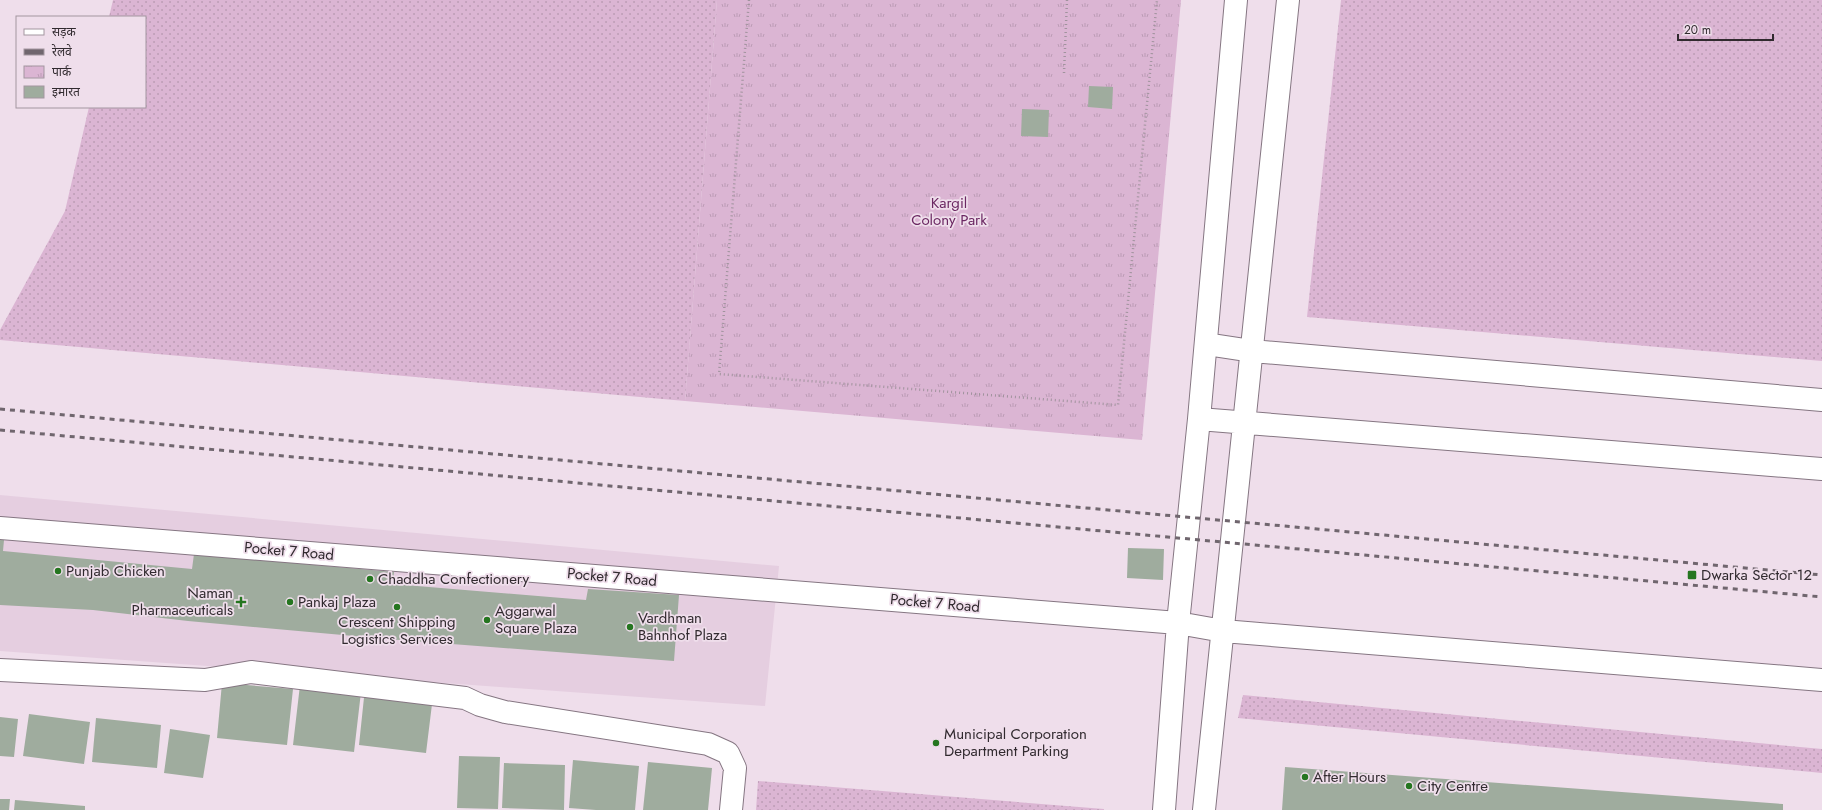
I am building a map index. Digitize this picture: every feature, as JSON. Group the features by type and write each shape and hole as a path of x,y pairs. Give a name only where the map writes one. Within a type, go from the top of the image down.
{"street":[{"path":"1164,810 1178,623 1206,344 1236,0"},
{"path":"1204,810 1288,0"},
{"path":"1206,344 1252,351 1822,400"},
{"path":"1199,419 1822,469"},
{"name":"Pocket 7 Road","path":"0,528 1178,623 1223,631 1822,680"},
{"path":"0,670 205,680 250,672 465,698 480,705 505,712 708,744 728,752 735,768 731,810"}],"path":[{"path":"749,0 719,374 1118,405 1157,0"},
{"path":"1064,73 1067,0"}],"shaded area":[{"path":"0,495 779,566 765,706 0,651"}],"green space":[{"path":"113,0 717,0 685,401 0,340 0,330 65,211 89,108 146,108 146,16 109,16"},
{"name":"Kargil Colony Park","path":"717,0 1181,0 1142,440 685,401"},
{"path":"1341,0 1822,0 1822,361 1307,317"},
{"path":"1243,695 1822,749 1822,773 1238,718"},
{"path":"758,781 1104,809 1104,810 756,810"}],"building":[{"path":"1089,86 1113,87 1112,109 1088,107"},
{"path":"1022,109 1049,110 1048,137 1021,136"},
{"path":"0,540 4,540 3,551 192,569 194,554 394,572 393,584 586,600 588,589 679,595 674,661 387,639 188,621 93,610 0,605"},
{"path":"1128,548 1164,549 1163,580 1127,578"},
{"path":"222,683 293,689 287,745 217,738"},
{"path":"300,685 361,692 354,752 293,745"},
{"path":"365,688 433,696 426,753 359,745"},
{"path":"29,714 90,722 84,764 23,756"},
{"path":"0,717 18,719 14,757 0,756"},
{"path":"96,718 161,725 157,768 92,762"},
{"path":"170,729 210,735 203,778 164,773"},
{"path":"459,756 500,757 498,809 457,808"},
{"path":"573,760 639,766 635,810 569,808"},
{"path":"648,762 712,768 708,810 643,810"},
{"path":"504,763 565,765 564,810 502,808"},
{"name":"City Centre","path":"1285,767 1783,804 1783,810 1282,810"},
{"path":"0,799 10,799 9,810 0,810"},
{"path":"15,800 85,806 85,810 14,810"}],"railway":[{"path":"0,409 1822,575"},
{"path":"0,430 1822,597"}],"place":[{"name":"Punjab Chicken","path":"58,571"},
{"name":"Dwarka Sector 12","path":"1692,575"},
{"name":"Chaddha Confectionery","path":"370,579"},
{"name":"Naman Pharmaceuticals","path":"241,602"},
{"name":"Pankaj Plaza","path":"290,602"},
{"name":"Crescent Shipping Logistics Services","path":"397,607"},
{"name":"Aggarwal Square Plaza","path":"487,620"},
{"name":"Vardhman Bahnhof Plaza","path":"630,627"},
{"name":"Municipal Corporation Department Parking","path":"936,743"},
{"name":"After Hours","path":"1305,777"},
{"name":"City Centre","path":"1409,786"}]}
